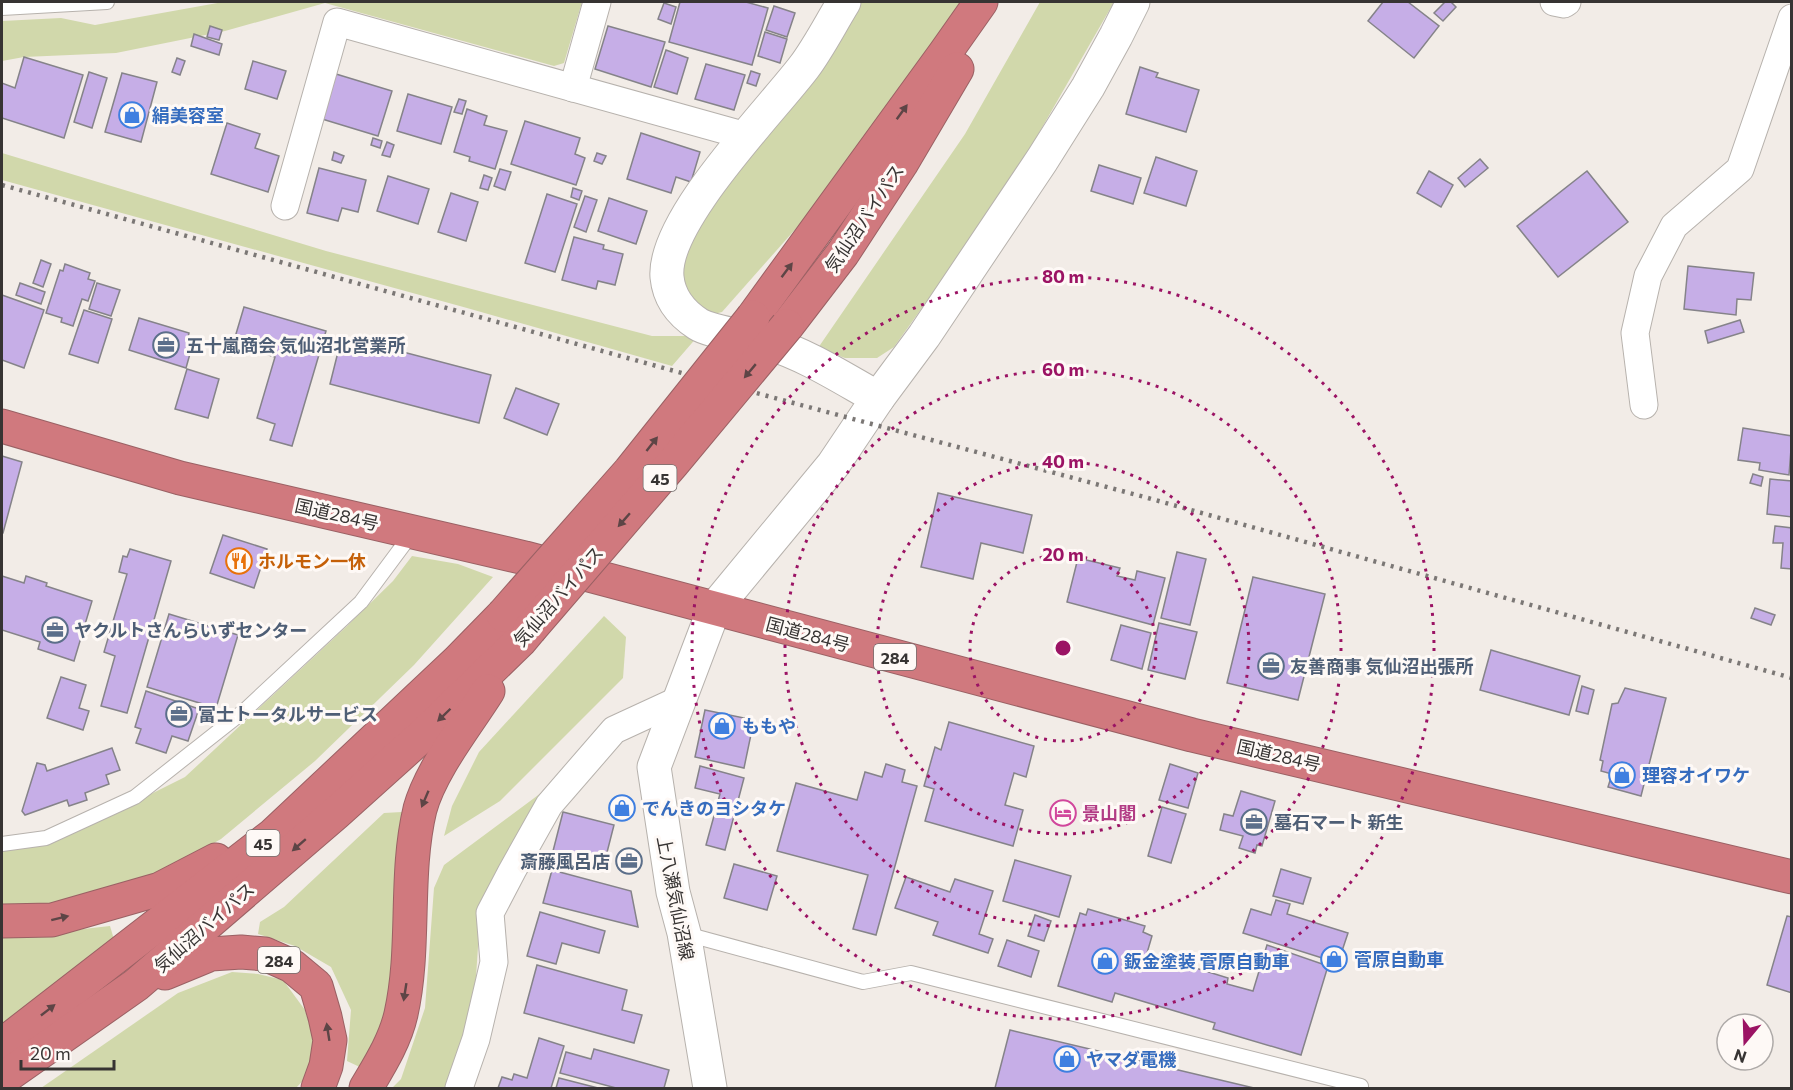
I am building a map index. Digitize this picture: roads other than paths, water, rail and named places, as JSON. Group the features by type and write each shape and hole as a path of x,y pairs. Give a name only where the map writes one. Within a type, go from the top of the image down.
{"highway":[{"name":"気仙沼バイパス","path":"2,1045 273,835 458,661 518,628 630,471 753,317 981,2"},
{"name":"気仙沼バイパス","path":"2,1079 136,985 408,749 673,463 787,326 843,253 901,164 994,2"},
{"name":"国道284号","path":"2,426 180,478 525,558 1192,735 1791,877"},
{"path":"366,1089 385,1056 401,1017 408,971 415,838 421,807 436,772 518,628"},
{"path":"2,921 52,920 63,917 160,889 215,861 458,661"},
{"name":"284","path":"136,985 211,954 240,952 265,954 292,966 316,986 330,1040 326,1066 318,1089"}],"street":[{"path":"573,88 597,2"},
{"path":"844,2 804,66 746,136 684,219 672,245 666,276 673,302 699,326 769,343 815,362 878,398"},
{"name":"上八瀬気仙沼線","path":"710,1089 684,933 673,892 654,767 714,609 833,465 878,398 924,336 1088,87 1133,2"},
{"path":"1554,2 1564,4 1567,2"},
{"path":"1644,405 1635,333 1648,276 1674,226 1740,169 1791,18"},
{"path":"285,206 337,22 746,136"},
{"path":"459,1089 476,1039 494,962 490,913 549,805 614,730 680,700"}],"lane":[{"path":"2,8 107,2"},
{"path":"2,844 46,838 135,797 244,711 361,602 413,532"},
{"path":"684,933 863,982 910,973 1361,1086"}],"railway":[{"path":"2,185 689,375 1148,498 1792,678"}],"place":[{"name":"絹美容室","path":"132,115"},
{"name":"五十嵐商会 気仙沼北営業所","path":"166,345"},
{"name":"ホルモン一休","path":"239,561"},
{"name":"ヤクルトさんらいずセンター","path":"55,630"},
{"name":"友善商事 気仙沼出張所","path":"1271,666"},
{"name":"富士トータルサービス","path":"179,714"},
{"name":"ももや","path":"722,726"},
{"name":"理容オイワケ","path":"1622,775"},
{"name":"でんきのヨシタケ","path":"622,808"},
{"name":"景山閣","path":"1063,813"},
{"name":"墓石マート 新生","path":"1254,822"},
{"name":"斎藤風呂店","path":"629,861"},
{"name":"菅原自動車","path":"1334,959"},
{"name":"鈑金塗装 菅原自動車","path":"1105,961"},
{"name":"ヤマダ電機","path":"1067,1059"}]}
